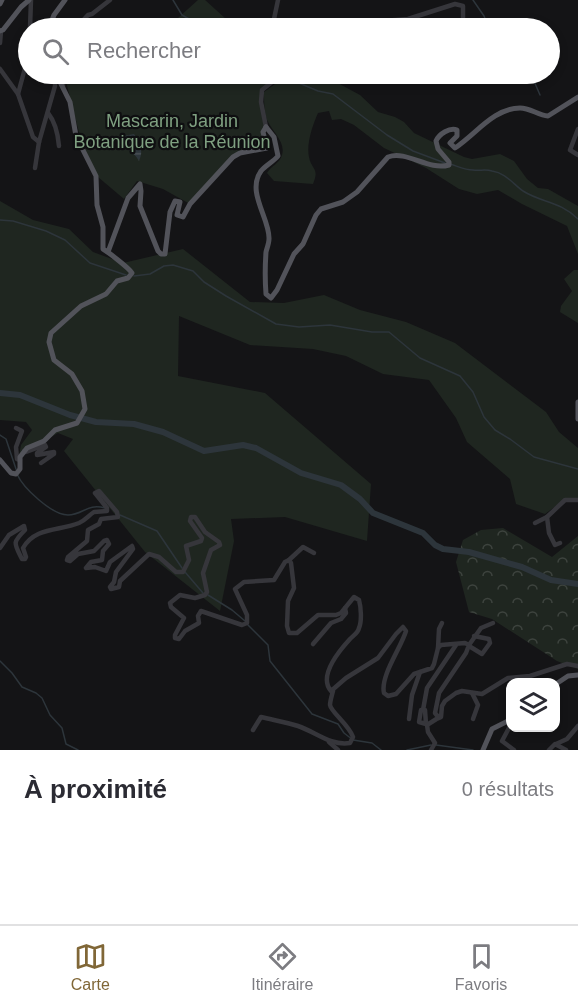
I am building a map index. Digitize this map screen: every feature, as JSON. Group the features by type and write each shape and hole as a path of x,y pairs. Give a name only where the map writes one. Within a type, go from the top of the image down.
{"main road":[{"path":"0,31 30,0"},
{"path":"53,18 65,0"},
{"path":"0,460 14,474 20,469 20,460 24,451 44,441 55,430 77,423 85,409 82,391 72,374 58,364 51,355 51,333 81,306 106,294 117,281 131,276 132,273 128,266 105,252 103,247 103,227 97,205 96,176 76,136 70,102 61,84"},
{"path":"108,252 128,198 140,184 142,211 158,251 165,254 170,212 175,201 180,202 177,215 183,217 190,204 233,157 240,153 267,148 263,132 266,127 274,137 278,156 259,174 257,182 258,199 269,238 266,252 266,294 269,298 273,297 294,254 303,244 316,215 321,209 343,202 357,192 388,157 397,156 437,168 449,163 438,148 436,141 443,133 452,129 457,130 457,136 450,143 455,148 504,111 522,108 548,116 578,96"},
{"path":"578,402 578,419"},
{"path":"560,681 568,676 578,675"},
{"path":"483,749 492,729 506,722"}],"street":[{"path":"30,0 30,18"},
{"path":"85,18 110,0"},
{"path":"274,18 278,0"},
{"path":"411,18 455,4 463,6 463,18"},
{"path":"0,31 0,43"},
{"path":"0,69 18,94 33,137 39,142"},
{"path":"18,94 21,84"},
{"path":"35,168 39,142 55,84"},
{"path":"266,127 261,90 269,84"},
{"path":"48,113 53,119 58,134 58,147"},
{"path":"578,129 570,150 578,155"},
{"path":"16,428 22,431 16,447 17,459 20,460"},
{"path":"24,451 26,453 45,445 46,447 37,455 54,452 41,463"},
{"path":"0,548 9,535 24,526 25,530 16,539 15,544 22,559 25,559 23,548 32,537 44,531 80,523 94,512 107,511 95,493 99,491 117,512 118,517 101,519 99,524 88,530 87,541 68,556 67,560 70,561 80,553 93,552 107,540 109,544 103,552 102,560 91,562 86,568 95,567 106,571 112,561 132,546 133,549 116,572 114,582 110,587 115,590 119,587 120,581 149,554 157,555 176,572 183,572 189,560 186,546 201,541 202,538 190,521 191,517 195,518 205,532 220,545 212,550 203,573 205,596 195,598 180,595 170,603 171,607 184,618 175,635 177,639 199,623 198,616 201,611 242,625 247,623 247,615 235,589 249,580 266,582 274,580 285,562 303,547 314,553"},
{"path":"536,524 565,500 578,500"},
{"path":"547,517 551,539 555,544 560,543"},
{"path":"289,560 294,588 288,601 289,633 297,633 315,616 336,615 354,597 359,600 360,624 357,632 340,652 328,672 326,685 333,691"},
{"path":"313,644 331,623 341,619 346,613 345,608"},
{"path":"329,742 350,742 353,737 343,720 330,705 333,691 346,678 378,658 403,627 406,631 386,676 383,689 388,696 396,694 414,674 427,671 434,664 442,623"},
{"path":"438,718 435,713 439,693 466,653 474,636 481,628 493,623"},
{"path":"438,648 441,645 465,643 482,654 490,643 489,639 474,636"},
{"path":"423,710 427,688 456,645"},
{"path":"431,750 435,743 428,732 428,725 441,717 442,706 450,696 462,692 482,694 508,678 530,676 567,664 578,666"},
{"path":"409,719 412,695 420,672"},
{"path":"472,693 478,705 473,719"},
{"path":"253,730 261,717 297,726 322,736 338,750"},
{"path":"549,750 567,739 578,726"},
{"path":"506,732 502,741 514,750"},
{"path":"556,744 566,750"}],"green space":[{"path":"198,0 205,0 225,18 178,18"},
{"name":"Mascarin, Jardin Botanique de la Réunion","path":"67,84 270,84 262,90 267,145 240,153 190,204 163,189 137,181 124,199 98,177 81,140"},
{"path":"275,84 340,84 360,95 378,112 395,117 404,122 414,133 464,157 472,159 500,154 514,161 527,179 538,188 548,189 578,206 578,254 567,226 498,190 477,194 459,189 426,168 384,148 354,125 341,119 332,120 329,111 318,113 310,134 308,152 316,175 313,184 274,181 267,173 279,160 283,150 267,120 264,92"},
{"path":"0,201 33,220 69,229 93,252 123,263 183,249 250,302 284,303 324,295 360,310 406,322 455,343 546,412 559,432 578,448 578,502 564,500 545,514 516,504 510,479 467,442 456,418 429,380 383,374 346,356 313,349 250,345 179,316 178,376 265,393 371,484 367,541 285,517 231,519 234,541 220,611 145,552 64,451 73,439 58,433 19,456 21,445 32,430 26,422 0,420"},
{"path":"574,270 578,270 578,323 560,312 561,306 572,291 564,279"},
{"path":"503,528 552,557 578,536 578,669 557,661 492,619 469,612 456,562 463,540 481,530"}],"shaded area":[{"path":"134,134 141,147 139,161 117,140 118,137"}],"waterway":[{"path":"173,0 182,15 187,18"},
{"path":"473,0 485,18"},
{"path":"301,84 333,94 387,135 413,151 445,163"},
{"path":"535,84 540,95"},
{"path":"450,164 467,169 497,172 523,191 558,205 578,219"},
{"path":"0,220 13,221 46,231 65,240 90,263 126,275"},
{"path":"134,276 150,274 164,266 173,265 193,271 204,282 276,324 299,327 330,325 372,332 389,332 420,358 460,376 473,392 484,417 495,430 534,457 578,469"},
{"path":"0,393 20,395 70,415 96,422 134,424 163,432 204,451 243,445 256,448 301,473 341,485 360,499 373,513 423,533 435,545 443,549 469,552 522,567 551,580 578,584"},
{"path":"0,435 6,439 16,469"},
{"path":"17,474 39,500 61,514 73,514 94,507 105,508"},
{"path":"120,515 157,531 182,568"},
{"path":"185,572 203,593"},
{"path":"208,595 245,621"},
{"path":"248,625 268,645 270,661 312,714 338,724 353,740 372,743 381,750"},
{"path":"0,661 22,687 42,698 50,715 62,728 66,744 78,750"},
{"path":"407,750 431,745"},
{"path":"436,745 473,750"}]}
